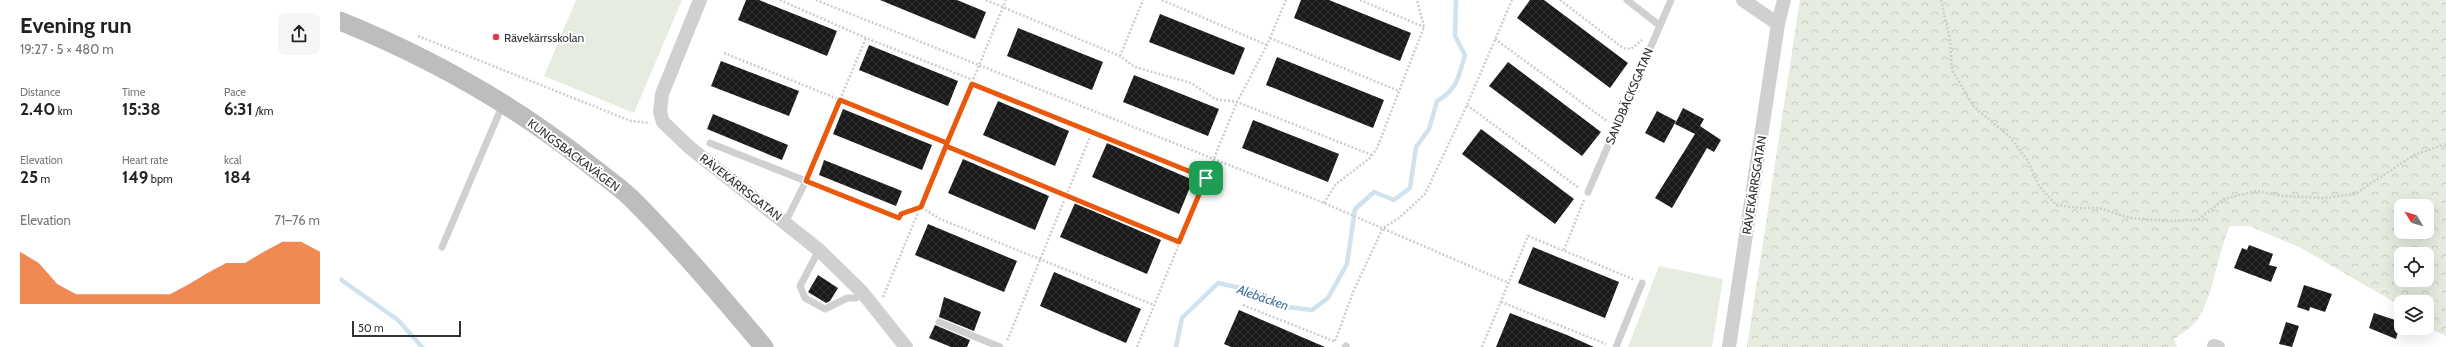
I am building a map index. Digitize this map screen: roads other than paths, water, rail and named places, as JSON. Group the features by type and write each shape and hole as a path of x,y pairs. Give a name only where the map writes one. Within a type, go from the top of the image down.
{"street":[{"name":"RÄVEKÄRRSGATAN","path":"700,0 662,94 660,112 663,122 690,147 819,250 862,292 906,347"},
{"path":"1743,0 1778,24"},
{"name":"RÄVEKÄRRSGATAN","path":"1729,347 1778,24 1784,0"},
{"name":"KUNGSBACKAVÄGEN","path":"340,21 427,59 504,102 564,145 630,197 704,275 764,347"}],"lane":[{"path":"1627,0 1659,25"},
{"name":"SANDBÄCKSGATAN","path":"1588,192 1671,0"},
{"path":"442,247 504,102"},
{"path":"710,143 899,218"},
{"path":"785,222 806,181"},
{"path":"819,250 800,286 805,298 825,309 847,298 856,298 862,292"},
{"path":"1616,347 1642,283"},
{"path":"939,322 1000,347"}],"waterway":[{"name":"Alebäcken","path":"1176,347 1182,318 1218,283 1254,291 1288,307 1312,310 1328,298 1347,264 1355,209 1374,192 1394,200 1410,188 1416,147 1429,129 1437,101 1449,92 1459,76 1465,55 1455,36 1456,0"},
{"path":"340,279 398,320 422,347"}],"place":[{"name":"Rävekärrsskolan","path":"496,37"}]}
